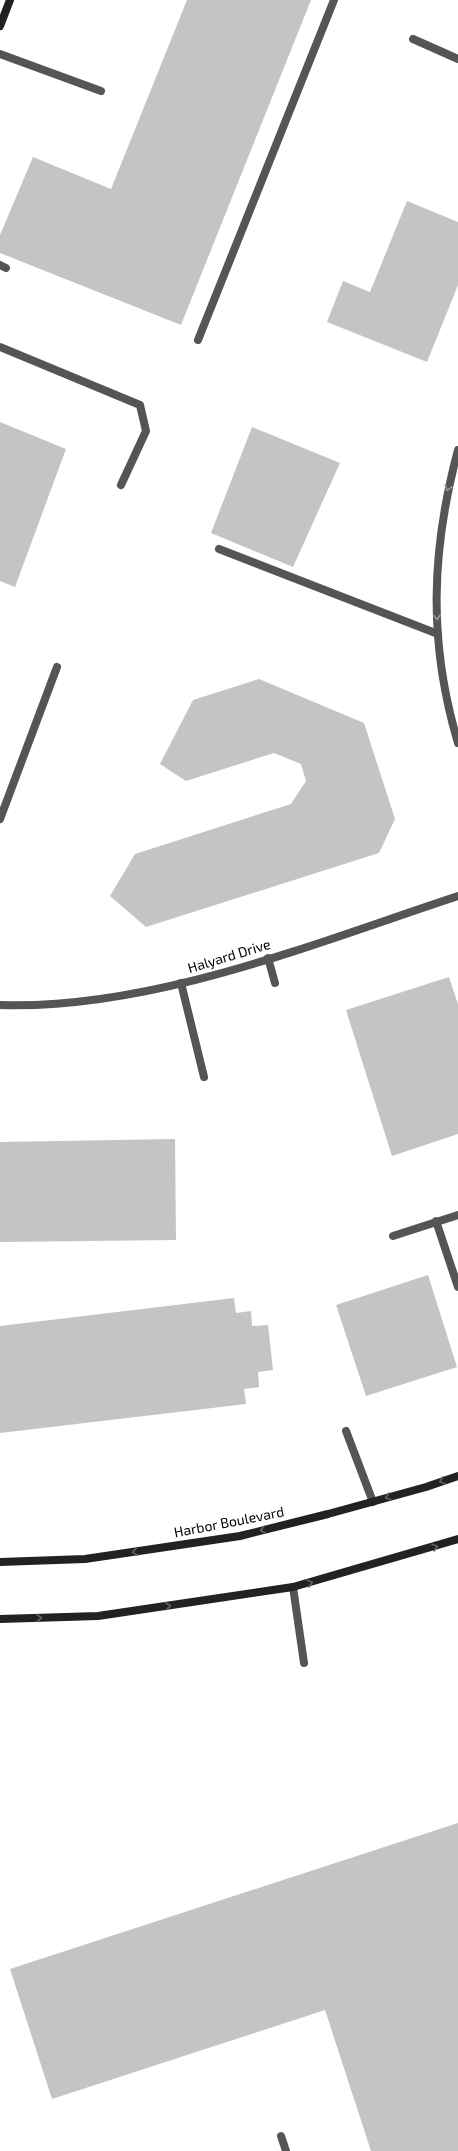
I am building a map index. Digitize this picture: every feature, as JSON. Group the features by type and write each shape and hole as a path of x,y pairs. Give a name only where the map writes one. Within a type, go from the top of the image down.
{"main road":[{"path":"0,26 10,0"},
{"name":"Harbor Boulevard","path":"0,1562 85,1559 240,1536 373,1502 458,1476"},
{"path":"0,1619 98,1616 293,1587 458,1539"}],"street":[{"path":"198,340 334,0"},
{"path":"413,39 458,59"},
{"path":"0,54 101,91"},
{"path":"0,348 140,405 146,431 121,485"},
{"path":"458,450 446,495 437,556 439,658 448,711 458,743"},
{"path":"219,549 438,634"},
{"path":"0,819 57,667"},
{"name":"Halyard Drive","path":"0,1005 21,1006 102,999 181,984 268,958 458,896"},
{"path":"268,958 275,983"},
{"path":"181,984 204,1076"},
{"path":"393,1236 458,1215"},
{"path":"436,1221 458,1287"},
{"path":"346,1431 373,1502"},
{"path":"293,1587 304,1663"},
{"path":"281,2136 286,2151"}],"building":[{"path":"187,0 311,0 181,325 0,253 0,235 33,157 111,189"},
{"path":"407,201 458,222 458,285 427,362 327,322 343,281 370,292"},
{"path":"0,422 66,449 15,587 0,581"},
{"path":"252,427 340,463 293,567 211,533"},
{"path":"259,679 364,723 395,819 379,853 146,927 110,896 135,854 291,804 306,781 301,764 274,753 186,781 160,764 193,700"},
{"path":"449,977 458,1004 458,1134 392,1156 346,1010"},
{"path":"175,1139 176,1240 0,1242 0,1142"},
{"path":"428,1275 457,1367 366,1396 336,1305"},
{"path":"234,1298 236,1313 251,1311 252,1326 268,1325 273,1370 258,1372 259,1387 244,1389 246,1404 0,1433 0,1326"},
{"path":"458,1823 458,2151 371,2151 325,2010 52,2099 10,1969"}]}
